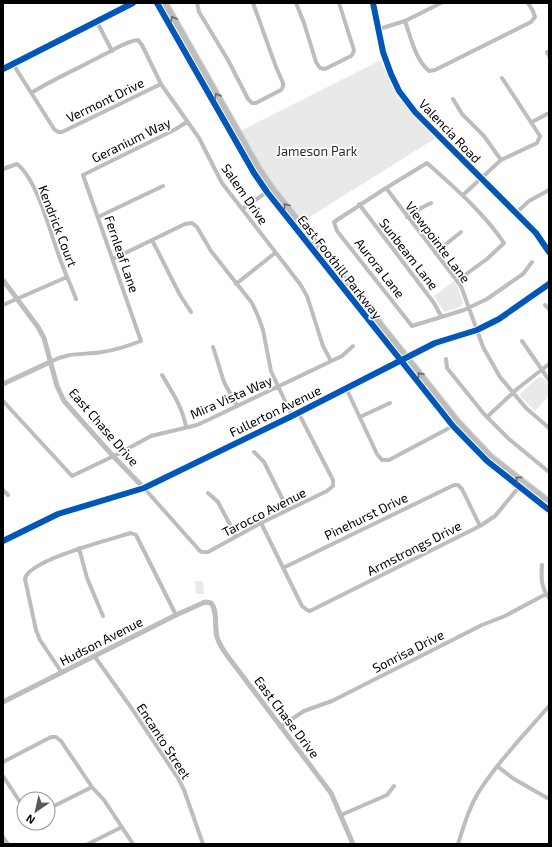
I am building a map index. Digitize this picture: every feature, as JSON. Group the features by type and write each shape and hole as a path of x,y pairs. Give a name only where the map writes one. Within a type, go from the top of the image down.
{"main road":[{"path":"3,69 133,3"},
{"name":"East Foothill Parkway","path":"157,3 234,139 267,192 403,359 477,443 506,470 549,502"},
{"name":"East Foothill Parkway","path":"165,3 259,169 272,188 453,426 487,462 549,510"},
{"name":"Fullerton Avenue","path":"3,541 58,514 144,488 435,343 477,330 499,319 549,284"}],"street":[{"path":"197,3 199,12 228,60 248,99 256,103 281,90 283,83 253,3"},
{"path":"296,3 304,22 316,62 320,68 325,68 351,56 354,50 339,3"},
{"name":"Valencia Road","path":"373,3 383,52 391,74 400,91 415,112 536,233 549,252"},
{"path":"379,29 405,21 441,3"},
{"path":"405,21 414,48 424,67 429,71 435,70 531,22 535,17 528,3"},
{"path":"13,64 31,93 112,51 97,22"},
{"name":"Salem Drive","path":"112,51 133,41 138,40 142,45 160,84 198,138 222,183 300,284 307,296 323,346 331,362"},
{"path":"463,195 501,160 537,143 540,136 502,78"},
{"name":"Vermont Drive","path":"31,93 54,130 62,132 160,84"},
{"path":"453,99 462,114 484,136 501,160"},
{"path":"532,122 549,113"},
{"name":"Geranium Way","path":"83,175 174,130 187,122"},
{"path":"359,204 427,163 463,195 495,229 504,243 458,280"},
{"name":"Kendrick Court","path":"3,169 17,164 22,168 34,190 47,220 76,299"},
{"name":"Fernleaf Lane","path":"50,362 60,357 76,353 100,352 119,349 141,341 83,175"},
{"path":"98,217 162,186"},
{"name":"Viewpointe Lane","path":"386,188 407,218 458,280 483,347 493,366 526,408 549,428"},
{"path":"516,213 529,201 549,190"},
{"path":"242,210 267,192"},
{"path":"407,218 431,203"},
{"name":"Aurora Lane","path":"359,204 334,222 337,231 412,326 441,316"},
{"name":"Sunbeam Lane","path":"359,204 434,303 441,316"},
{"path":"113,259 185,224 192,223 197,227 211,251 252,303 263,330 271,371 295,414"},
{"path":"435,252 461,232"},
{"path":"152,240 191,312"},
{"path":"236,284 276,253"},
{"path":"441,316 469,308 487,300 522,274 532,262"},
{"path":"3,305 67,277"},
{"name":"East Chase Drive","path":"3,280 38,326 44,338 57,386 64,401 202,552"},
{"path":"545,305 549,309"},
{"path":"522,341 549,380"},
{"name":"Mira Vista Way","path":"3,401 72,476 151,436 197,425 331,362 342,356 353,346"},
{"path":"213,347 224,382 237,406"},
{"path":"446,359 447,368 487,417 509,440 549,472"},
{"path":"3,384 50,362"},
{"path":"487,417 513,393 549,364"},
{"path":"162,375 178,403 184,417 186,427"},
{"path":"346,388 379,458 386,461 453,426"},
{"path":"360,417 390,403"},
{"name":"Tarocco Avenue","path":"202,552 208,552 261,523 327,491 333,486 333,480 295,414"},
{"path":"254,452 264,462 288,510"},
{"name":"Pinehurst Drive","path":"283,568 450,486 458,485 462,488 480,526"},
{"name":"Armstrongs Drive","path":"283,568 302,606 307,610 314,610 480,526 495,516 519,487"},
{"path":"3,490 8,496"},
{"path":"208,493 218,502 236,536"},
{"path":"261,523 283,568"},
{"path":"62,673 40,640 36,630 25,579 26,575 33,568 79,548 130,533 136,535 176,615"},
{"path":"79,548 87,578 103,616"},
{"path":"542,565 541,579 546,594 549,598"},
{"name":"Sonrisa Drive","path":"280,727 304,711 332,701 482,625 506,616 546,594"},
{"name":"Hudson Avenue","path":"3,702 176,615 205,602 211,603"},
{"name":"East Chase Drive","path":"211,603 215,608 215,624 220,646 331,793 353,844"},
{"name":"Encanto Street","path":"95,657 178,778 184,790 203,844"},
{"path":"458,844 470,808 481,788 497,766 549,706"},
{"path":"3,762 51,737 56,737 61,741 92,787 104,800 133,844"},
{"path":"497,766 514,779 549,799"},
{"path":"3,776 16,796"},
{"path":"341,815 387,795 394,786"},
{"path":"56,805 92,787"},
{"path":"88,844 122,827"},
{"path":"3,838 7,844"}],"green space":[{"name":"Jameson Park","path":"381,60 397,93 418,120 436,138 303,221 268,178 240,131"},
{"path":"454,281 458,287 463,303 460,307 445,312 434,296"},
{"path":"542,377 549,385 549,396 535,411 520,396 520,394 538,378"},
{"path":"195,581 203,581 204,594 196,594"}],"cycle path":[{"path":"3,69 133,3"},
{"path":"157,3 254,173 267,192 453,426 487,461 549,510"},
{"path":"373,3 383,52 399,91 415,112 536,233 549,252"},
{"path":"3,541 58,514 144,488 292,416 435,343 477,330 499,319 549,284"}]}
